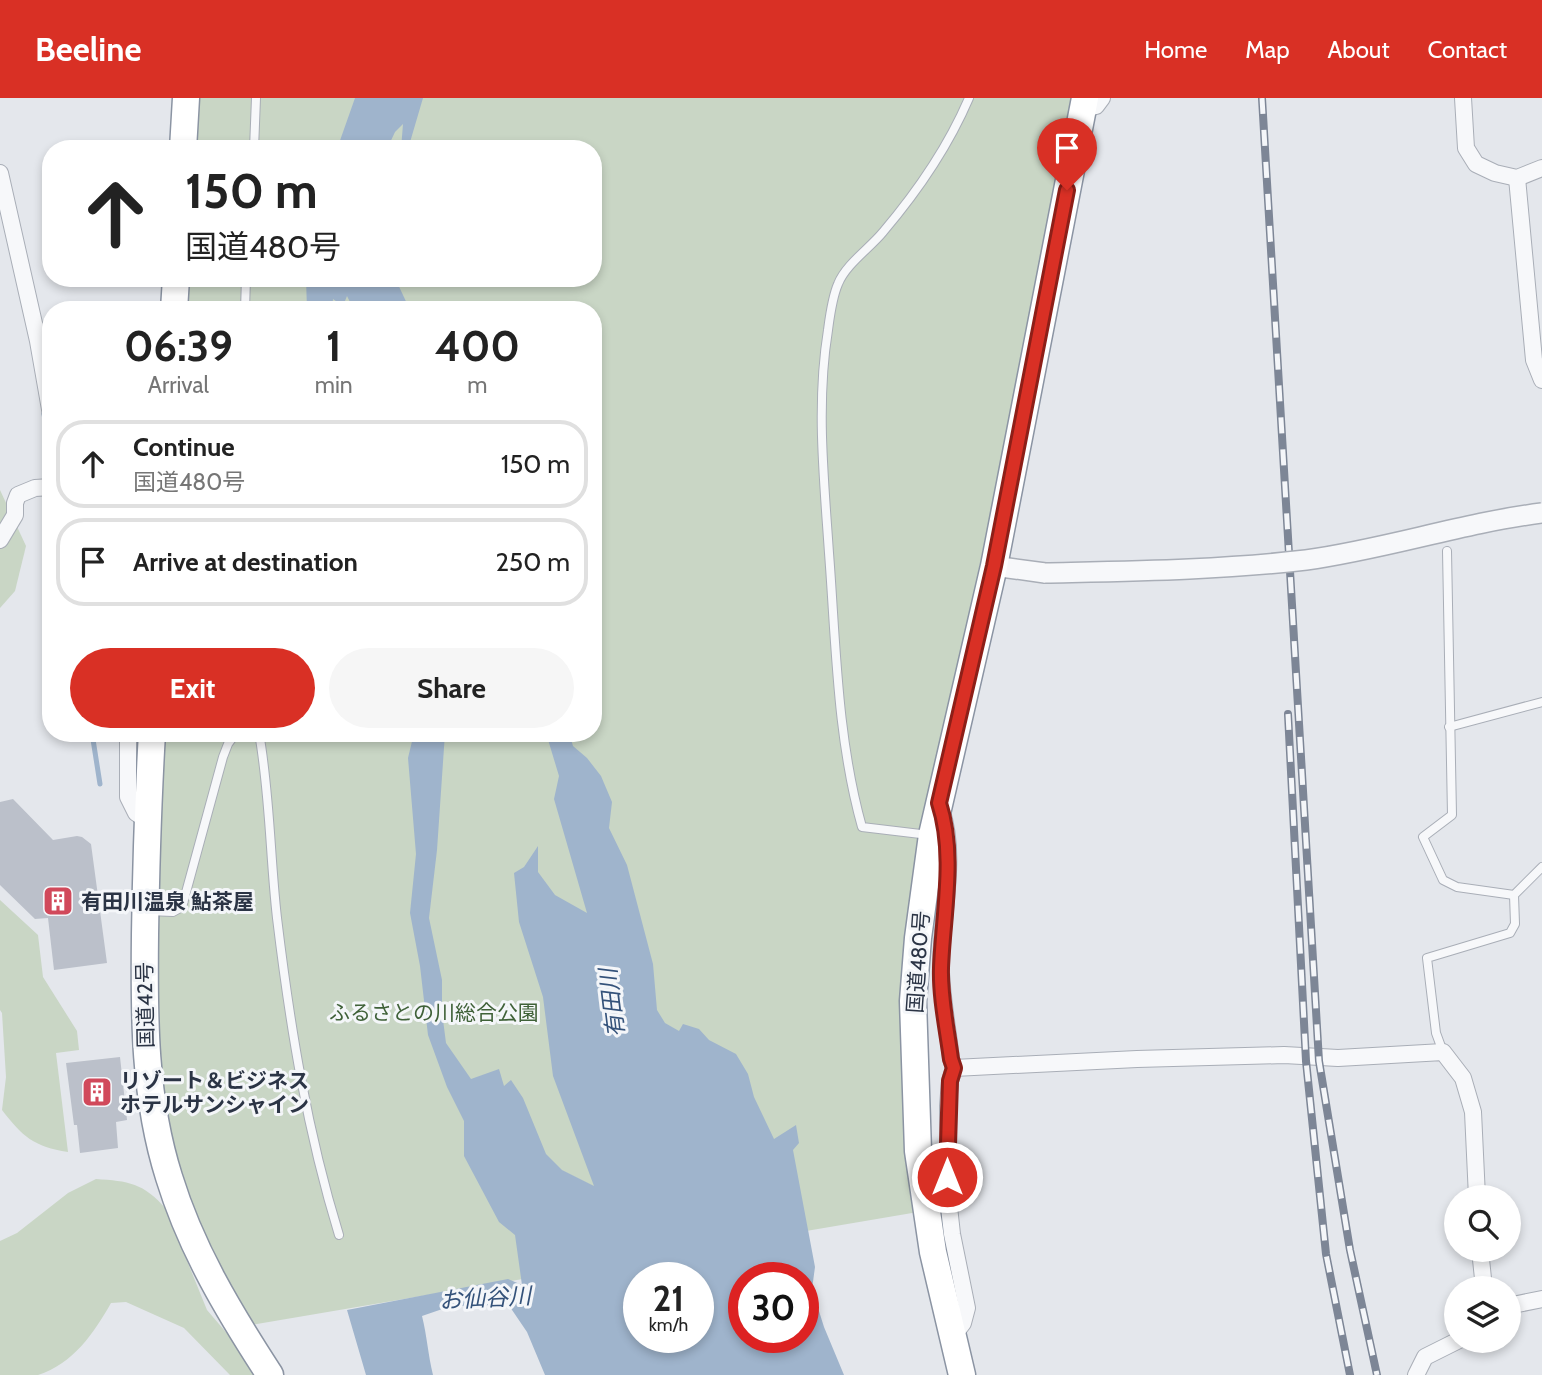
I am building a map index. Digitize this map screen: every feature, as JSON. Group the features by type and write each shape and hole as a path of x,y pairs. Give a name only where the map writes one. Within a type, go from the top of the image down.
{"highway":[{"path":"184,140 186,98"},
{"name":"国道480号","path":"962,1375 933,1252 918,1152 913,1001 918,938 932,835 994,566 1090,102"},
{"name":"国道42号","path":"151,742 145,911 144,1003 147,1073 168,1175 191,1235 221,1297 270,1375"}],"street":[{"path":"1463,98 1466,148 1476,164 1495,173 1517,178 1542,168"},
{"path":"0,173 3,200 42,367"},
{"path":"1517,178 1534,360 1542,380"},
{"path":"0,540 15,515 18,495 42,488"},
{"path":"994,566 1045,573 1195,569 1307,559 1364,550 1542,513"},
{"path":"128,742 128,797 136,813 147,820"},
{"path":"939,803 946,823 948,845 941,972 954,1068 948,1106 948,1198 952,1234 967,1308 963,1323 953,1336"},
{"path":"954,1068 1177,1058 1284,1055 1338,1058 1443,1052 1462,1078 1474,1112 1477,1185"},
{"path":"1521,1303 1542,1299"},
{"path":"1416,1375 1425,1357 1444,1348"}],"lane":[{"path":"255,140 257,98"},
{"path":"932,835 862,827 855,802 842,725 837,670 820,384 832,300 840,278 882,233 923,180 950,138 969,98"},
{"path":"1447,551 1452,815 1423,837 1443,880 1457,887 1514,895"},
{"path":"1450,727 1542,702"},
{"path":"145,911 173,912 182,906 229,742"},
{"path":"260,742 277,917 295,1057 315,1151 339,1235"},
{"path":"1443,1052 1436,1033 1427,958 1510,933 1515,924 1514,895 1542,867"}],"green space":[{"name":"ふるさとの川総合公園","path":"195,98 1076,98 928,815 918,1212 251,1325 197,1219 174,1157 162,1098 155,1020 163,742 602,742 602,301 184,301 184,287 602,287 602,140 193,140"},
{"path":"0,490 26,546 15,591 0,608"},
{"path":"0,900 38,935 43,977 77,1031 79,1050 56,1053 68,1152 46,1147 30,1139 2,1110 6,1077 0,1010"},
{"path":"96,1179 135,1185 158,1200 166,1209 207,1310 254,1365 258,1375 230,1375 184,1328 126,1302 111,1303 81,1346 50,1370 38,1375 0,1375 0,1241 17,1233 68,1193"}],"water":[{"path":"355,98 423,98 411,140 402,140 403,124 391,140 340,140"},
{"path":"306,287 399,287 406,301 350,301 347,296 345,301 307,301"},
{"path":"412,742 444,742 429,918 442,980 446,1043 471,1079 499,1069 504,1086 511,1080 523,1098 546,1154 562,1170 594,1186 553,1076 543,997 519,922 514,873 524,867 538,846 538,872 555,895 587,913 554,799 559,776 549,742 572,742 601,776 612,802 609,828 627,865 653,964 657,1010 665,1023 679,1031 683,1024 699,1029 709,1040 736,1054 748,1074 754,1097 774,1139 796,1125 799,1143 793,1150 814,1262 728,1262 728,1353 819,1353 819,1311 844,1375 545,1375 527,1332 510,1307 494,1303 480,1308 454,1305 422,1316 433,1375 366,1375 347,1310 508,1279 522,1285 515,1235 499,1222 464,1156 464,1121 447,1087 428,1035 420,966 410,913 416,854 408,758"}],"building":[{"name":"有田川温泉 鮎茶屋","path":"13,799 53,840 77,836 91,844 107,963 54,970 48,918 35,919 0,885 0,802"},
{"name":"リゾート＆ビジネス ホテルサンシャイン","path":"120,1057 127,1120 116,1122 118,1148 80,1153 66,1063"}],"waterway":[{"path":"93,742 100,784"}],"railway":[{"path":"1262,98 1319,1061 1350,1250 1377,1375"},
{"path":"1288,714 1306,1061 1326,1254 1350,1375"}],"place":[{"name":"有田川温泉 鮎茶屋","path":"58,901"},
{"name":"リゾート＆ビジネス ホテルサンシャイン","path":"97,1092"}],"route":[{"path":"947,1177 950,1081 954,1068 941,972 948,834 939,803 994,566 1067,190"}],"water label":[{"name":"有田川","path":"612,1003"},
{"name":"お仙谷川","path":"485,1298"}]}
